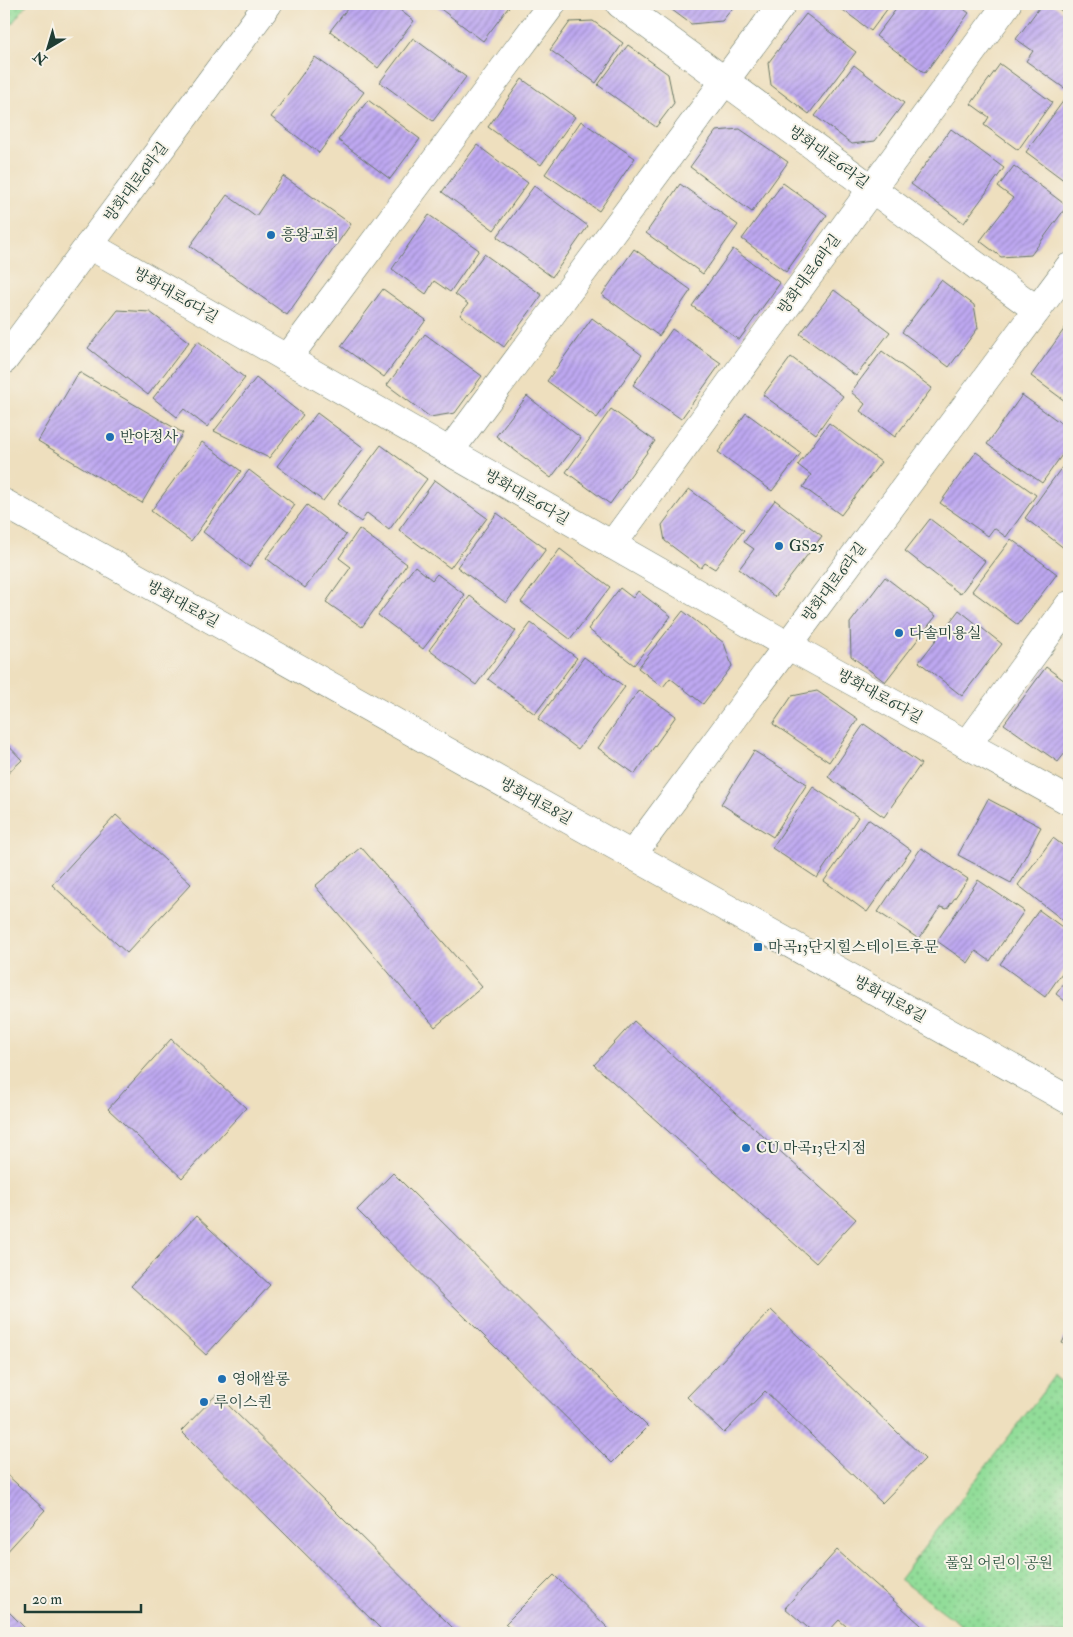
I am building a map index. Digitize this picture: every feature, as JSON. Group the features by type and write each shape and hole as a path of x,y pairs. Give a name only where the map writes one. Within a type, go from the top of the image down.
{"street":[{"name":"방화대로6바길","path":"4,360 268,4"},
{"path":"288,359 552,4"},
{"name":"방화대로6라길","path":"620,4 1037,310"},
{"path":"449,452 782,4"},
{"name":"방화대로6바길","path":"612,545 1007,4"},
{"name":"방화대로6다길","path":"89,245 788,645 1069,801"},
{"name":"방화대로6라길","path":"632,855 1069,267"},
{"name":"방화대로8길","path":"4,503 1069,1100"},
{"path":"967,744 1069,604"}],"green space":[{"path":"4,4 27,4 4,34"},
{"name":"풀잎 어린이 공원","path":"1055,1376 1069,1387 1069,1633 972,1633 900,1579"}],"building":[{"path":"351,4 392,4 414,21 378,68 330,31"},
{"path":"434,4 511,4 483,41"},
{"path":"670,4 736,4 722,21 691,24 668,7"},
{"path":"835,4 891,4 871,31"},
{"path":"900,4 957,4 969,13 925,73 876,36"},
{"path":"1042,4 1052,4 1069,16 1069,81 1064,88 1026,61 1033,51 1016,39"},
{"path":"806,14 856,52 809,114 771,85 768,63"},
{"path":"593,21 623,43 596,83 550,50 570,22"},
{"path":"413,38 466,77 433,121 380,82"},
{"path":"628,45 668,74 674,103 656,127 598,85"},
{"path":"315,57 364,92 319,153 271,117"},
{"path":"1000,64 1052,102 1018,150 984,125 989,117 971,104"},
{"path":"854,65 904,103 875,141 852,144 815,116"},
{"path":"522,79 575,117 541,165 488,127"},
{"path":"368,100 420,139 390,179 338,140"},
{"path":"1064,100 1069,103 1069,184 1026,152"},
{"path":"581,121 635,158 599,211 545,174"},
{"path":"740,129 788,162 752,212 690,167 716,131"},
{"path":"951,129 1004,168 964,223 911,184"},
{"path":"477,145 528,183 494,230 442,192"},
{"path":"1014,166 1067,206 1031,255 1001,257 980,241 1013,198 998,187"},
{"name":"흥왕교회","path":"283,176 351,224 287,315 190,246 227,195 256,216"},
{"path":"783,183 827,215 786,272 742,239"},
{"path":"680,184 738,225 703,274 646,233"},
{"path":"534,186 588,226 552,277 497,237"},
{"path":"429,215 479,250 450,292 434,281 426,294 392,269"},
{"path":"634,249 691,290 659,336 602,295"},
{"path":"733,249 780,283 739,340 692,306"},
{"path":"484,254 542,295 504,347 460,315 468,304 455,294"},
{"path":"941,280 974,305 978,328 949,367 902,332"},
{"path":"383,289 426,320 384,377 341,346"},
{"path":"834,290 890,332 856,376 800,334"},
{"path":"118,310 150,312 189,342 148,395 88,348"},
{"path":"592,318 642,355 597,418 547,381"},
{"path":"1065,328 1069,331 1069,404 1031,376"},
{"path":"672,329 721,363 681,419 633,385"},
{"path":"425,334 482,376 455,413 430,417 387,385"},
{"path":"198,341 245,378 207,427 184,409 177,417 153,398"},
{"path":"882,351 932,388 895,437 860,411 865,404 851,392"},
{"path":"791,357 843,396 816,434 763,395"},
{"name":"반야정사","path":"79,372 183,433 142,503 38,441"},
{"path":"256,378 303,415 269,458 214,431"},
{"path":"1022,395 1069,429 1069,445 1042,483 987,444"},
{"path":"527,396 581,438 551,478 496,436"},
{"path":"611,409 655,441 610,504 566,472"},
{"path":"317,413 364,448 323,501 277,466"},
{"path":"746,413 801,453 772,491 718,452"},
{"path":"829,423 881,462 841,515 803,487 811,475 798,465"},
{"path":"202,442 241,471 191,541 151,511"},
{"path":"381,445 427,479 389,530 367,513 361,522 337,504"},
{"path":"976,452 1036,495 1006,537 994,528 988,536 940,503"},
{"path":"1062,467 1069,472 1069,552 1025,518"},
{"path":"249,470 295,505 249,567 203,532"},
{"path":"435,480 487,518 450,568 399,530"},
{"path":"689,489 744,530 715,569 705,563 701,568 665,541 662,525"},
{"path":"775,500 822,536 775,597 739,569 754,549 744,542"},
{"path":"307,505 346,535 305,588 266,558"},
{"path":"497,513 546,549 506,603 457,567"},
{"path":"930,519 985,561 960,594 905,551"},
{"path":"359,529 407,564 362,627 326,602 351,567 339,558"},
{"path":"1011,539 1057,574 1018,625 972,591"},
{"path":"560,549 610,587 570,639 521,602"},
{"path":"415,566 432,580 437,574 465,595 423,649 378,615"},
{"path":"885,577 936,616 885,682 851,656 850,623"},
{"path":"620,588 633,598 638,591 671,616 634,665 588,629"},
{"path":"470,596 516,631 476,685 429,650"},
{"path":"959,610 1002,644 962,696 919,662"},
{"path":"683,611 724,643 732,666 703,704 670,678 663,687 638,668"},
{"path":"531,623 577,658 535,714 488,679"},
{"path":"584,657 625,687 578,749 538,719"},
{"path":"1046,667 1069,684 1069,748 1058,762 1004,724"},
{"path":"639,690 676,716 635,774 598,748"},
{"path":"817,691 858,719 829,762 773,724 792,696"},
{"path":"864,724 921,764 884,817 828,777"},
{"path":"4,741 22,760 4,777"},
{"path":"754,751 807,784 773,837 721,804"},
{"path":"813,787 858,817 817,878 772,848"},
{"path":"988,799 1041,827 1011,883 958,855"},
{"path":"116,815 191,884 127,953 52,885"},
{"path":"868,819 911,850 867,912 824,881"},
{"path":"1053,838 1069,850 1069,925 1018,885"},
{"path":"361,847 482,987 435,1027 315,886"},
{"path":"921,848 968,879 947,909 940,907 919,939 878,912"},
{"path":"978,880 1024,911 990,961 976,951 968,963 937,941"},
{"path":"1039,910 1069,932 1069,963 1045,997 1000,964"},
{"path":"1069,976 1069,1004 1056,994"},
{"path":"634,1021 856,1219 816,1263 594,1065"},
{"path":"171,1039 246,1108 182,1178 108,1109"},
{"path":"393,1173 648,1427 612,1463 357,1210"},
{"path":"196,1216 270,1285 206,1355 131,1286"},
{"path":"771,1310 925,1459 882,1503 765,1391 724,1433 687,1397"},
{"path":"1069,1329 1069,1347 1062,1343"},
{"path":"217,1394 458,1633 385,1633 181,1431"},
{"path":"4,1472 45,1510 4,1555"},
{"path":"837,1550 930,1633 854,1633 839,1620 827,1633 814,1633 785,1608"},
{"path":"554,1575 613,1633 515,1633 505,1624"},
{"path":"4,1607 30,1633 4,1633"}],"place":[{"name":"흥왕교회","path":"271,235"},
{"name":"반야정사","path":"110,437"},
{"name":"GS25","path":"779,546"},
{"name":"다솔미용실","path":"899,633"},
{"name":"마곡13단지힐스테이트후문","path":"758,947"},
{"name":"CU 마곡13단지점","path":"746,1148"},
{"name":"영애쌀롱","path":"222,1379"},
{"name":"루이스퀸","path":"204,1402"}]}
